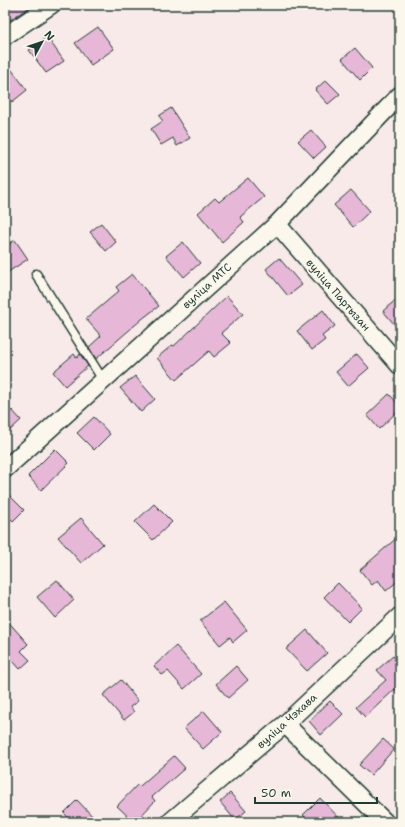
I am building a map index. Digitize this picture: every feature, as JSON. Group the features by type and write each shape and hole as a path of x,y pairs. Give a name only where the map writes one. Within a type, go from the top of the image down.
{"street":[{"path":"5,36 51,5"},
{"name":"вуліца МТС","path":"6,464 103,380 277,224 400,95"},
{"name":"вуліца Партызан","path":"277,224 400,366"},
{"name":"вуліца Чэхава","path":"170,822 285,724 400,616"},
{"path":"285,724 385,822"}],"lane":[{"path":"36,274 103,380"}],"building":[{"path":"5,5 33,5 5,23"},
{"path":"98,27 114,49 91,65 75,43"},
{"path":"47,37 64,61 46,73 29,50"},
{"path":"355,48 372,68 360,80 342,59"},
{"path":"5,61 27,90 12,102 5,92"},
{"path":"326,80 340,94 328,104 315,90"},
{"path":"171,108 190,138 177,146 173,138 161,145 151,129 163,121 159,116"},
{"path":"311,130 326,147 314,158 298,141"},
{"path":"248,178 264,197 240,217 244,222 222,242 198,213 215,198 219,202"},
{"path":"351,190 370,211 353,227 334,205"},
{"path":"101,223 116,242 106,251 90,232"},
{"path":"15,240 28,259 5,274 5,247"},
{"path":"183,242 200,263 184,277 166,256"},
{"path":"279,258 302,285 288,296 266,269"},
{"path":"132,274 159,306 96,359 89,347 101,336 86,319 119,291 116,287"},
{"path":"227,296 243,314 221,333 231,343 214,357 209,351 176,380 157,358 172,345 174,346"},
{"path":"400,296 400,331 383,311"},
{"path":"323,310 335,326 322,336 325,340 312,350 297,331"},
{"path":"74,354 77,358 80,354 88,366 65,386 53,372"},
{"path":"357,354 369,368 348,386 336,372"},
{"path":"135,376 155,399 141,412 120,388"},
{"path":"389,394 400,406 400,409 379,429 367,415"},
{"path":"12,410 21,420 5,435 5,417"},
{"path":"94,417 110,434 94,450 77,433"},
{"path":"55,449 69,463 41,490 28,476"},
{"path":"5,491 24,510 13,521 5,513"},
{"path":"154,504 172,522 153,540 135,522"},
{"path":"81,518 103,544 81,563 58,537"},
{"path":"400,535 400,579 386,591 378,580 372,585 360,570"},
{"path":"57,580 74,600 55,618 37,597"},
{"path":"338,583 362,608 348,622 324,597"},
{"path":"224,602 247,630 233,642 230,637 220,645 200,621"},
{"path":"5,618 28,644 21,651 30,660 20,669 5,652"},
{"path":"307,630 327,653 307,671 286,649"},
{"path":"176,646 201,674 184,689 168,671 162,675 154,666"},
{"path":"393,656 400,663 400,695 395,689 365,717 356,707 386,680 377,670"},
{"path":"236,666 248,680 228,698 216,684"},
{"path":"121,680 138,701 130,707 134,712 124,720 103,695"},
{"path":"330,701 343,714 321,735 309,721"},
{"path":"204,711 222,732 203,749 184,728"},
{"path":"383,739 394,749 371,775 359,765"},
{"path":"174,756 185,768 152,797 155,801 134,822 117,806 138,784 140,786"},
{"path":"230,793 246,811 235,820 220,802"},
{"path":"320,798 343,822 310,822 303,815"},
{"path":"77,800 98,822 72,822 64,813"}]}
